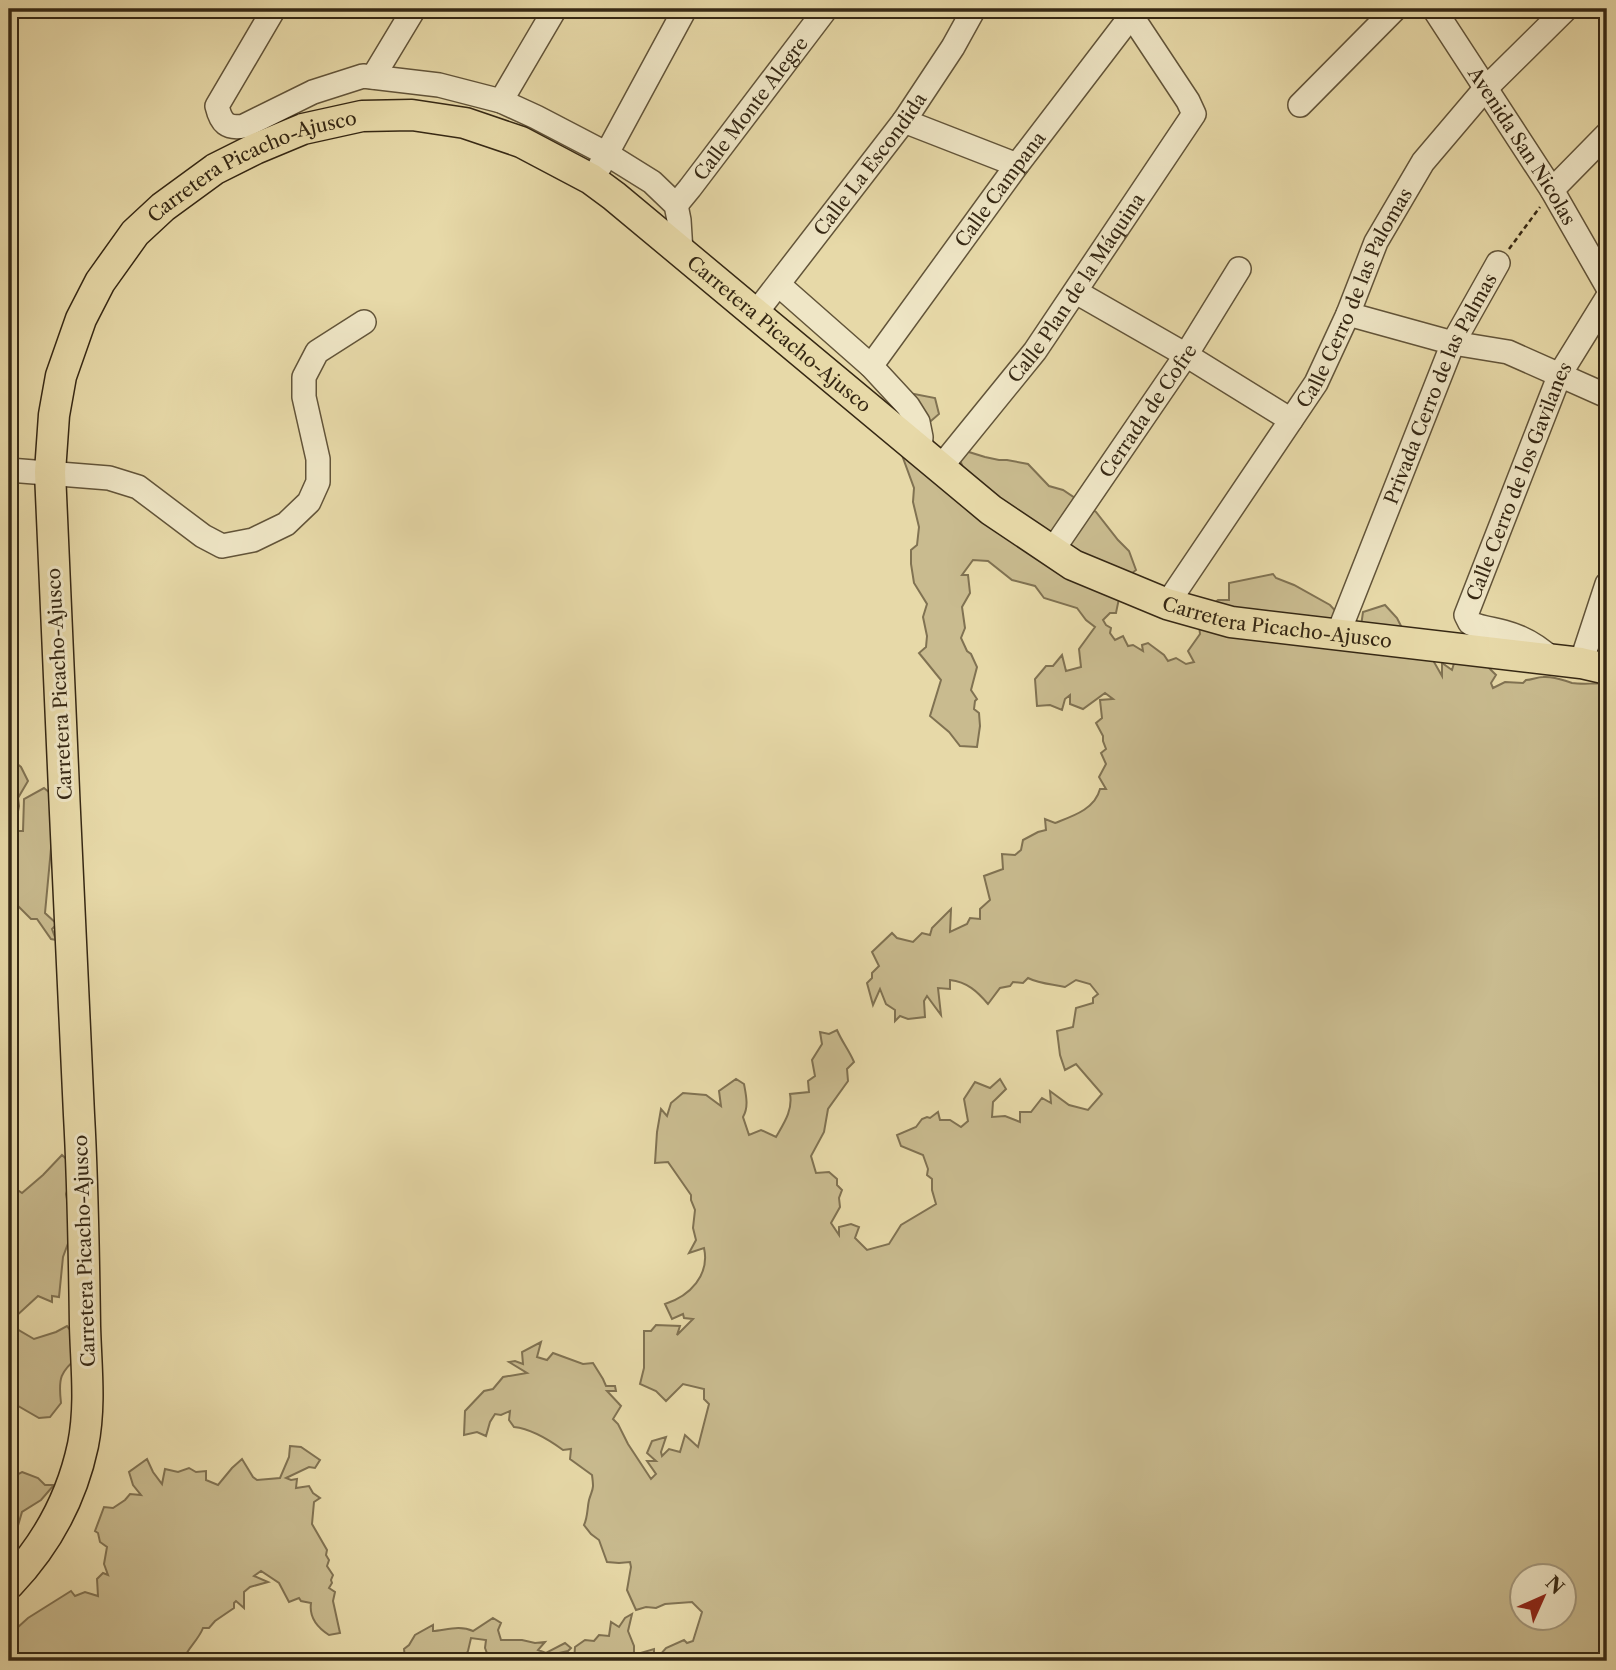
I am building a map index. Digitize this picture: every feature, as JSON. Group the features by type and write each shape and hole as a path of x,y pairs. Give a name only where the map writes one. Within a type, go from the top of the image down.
{"main road":[{"name":"Carretera Picacho-Ajusco","path":"9,1584 51,1531 68,1494 83,1445 88,1392 82,1178 50,472 54,415 61,376 81,319 100,282 135,233 163,207 215,169 303,129 362,116 412,114 465,123 521,142 591,179 614,196 991,510 1073,565 1167,604 1231,622 1580,664"}],"street":[{"path":"274,9 217,106 219,117 226,125 235,128 244,126 313,92 363,76 439,85 501,101 607,154 652,182 676,205 681,252"},
{"path":"373,77 414,9"},
{"path":"501,101 555,9"},
{"path":"591,179 685,9"},
{"name":"Calle Monte Alegre","path":"676,205 826,9"},
{"name":"Calle La Escondida","path":"755,314 904,121 953,47 974,9"},
{"path":"1300,105 1395,9"},
{"name":"Avenida San Nicolas","path":"1434,9 1552,190 1607,286"},
{"name":"Calle Cerro de las Palomas","path":"1167,604 1316,383 1348,314 1376,242 1423,162 1485,89 1566,9"},
{"name":"Calle Plan de la Máquina","path":"930,460 1035,351 1194,114 1129,12"},
{"name":"Calle Campana","path":"871,366 1129,12"},
{"path":"904,121 1017,165"},
{"path":"1552,190 1607,134"},
{"name":"Privada Cerro de las Palmas","path":"1338,634 1453,344 1498,264"},
{"name":"Cerrada de Cofre","path":"1052,551 1186,355 1239,269"},
{"path":"779,285 871,366 908,406 918,422 930,460"},
{"path":"1076,292 1186,355 1291,420"},
{"name":"Calle Cerro de los Gavilanes","path":"1580,664 1521,637 1470,624 1466,615 1560,374 1607,298"},
{"path":"1348,314 1453,344 1508,352 1607,396"},
{"path":"9,470 109,478 138,487 203,537 222,546 253,540 286,523 309,502 318,482 318,459 303,397 304,377 317,352 364,322"},
{"path":"1580,664 1607,584"}],"path":[{"name":"Privada Cerro de las Palmas","path":"1498,264 1552,190"}],"shaded area":[{"path":"909,393 935,398 939,414 916,434 954,462 962,465 956,450 962,445 969,452 985,457 1028,464 1049,486 1063,490 1096,512 1129,551 1136,570 1124,584 1116,613 1110,613 1103,620 1111,628 1110,633 1115,640 1123,636 1128,646 1133,645 1143,651 1142,645 1148,643 1168,661 1176,658 1186,664 1194,662 1188,651 1200,634 1198,616 1218,600 1229,600 1229,583 1273,574 1330,605 1340,616 1361,626 1363,612 1385,605 1397,618 1403,630 1439,649 1434,662 1442,676 1442,663 1452,670 1455,660 1486,665 1496,675 1491,683 1493,688 1505,682 1523,683 1543,677 1575,683 1607,682 1607,1661 574,1661 575,1647 585,1640 594,1641 599,1635 609,1636 611,1622 619,1627 625,1618 632,1614 628,1631 634,1646 634,1655 654,1649 654,1655 660,1655 666,1648 684,1640 687,1643 693,1641 702,1612 692,1602 636,1610 627,1590 630,1562 607,1562 599,1540 584,1525 593,1488 592,1475 570,1459 571,1449 563,1450 540,1435 514,1427 509,1420 510,1411 501,1415 495,1414 486,1436 477,1432 464,1435 465,1411 484,1391 493,1389 503,1377 527,1373 509,1362 523,1364 522,1352 541,1342 537,1357 547,1360 553,1353 583,1364 593,1363 606,1386 615,1386 616,1391 607,1391 621,1406 613,1419 651,1479 656,1474 647,1461 656,1461 647,1453 652,1441 666,1437 662,1456 669,1449 680,1452 685,1435 698,1447 709,1404 704,1399 704,1389 683,1384 666,1401 656,1391 640,1384 644,1368 644,1331 651,1331 656,1325 680,1326 677,1335 693,1319 684,1318 683,1314 672,1319 665,1304 690,1290 701,1275 705,1258 704,1248 689,1253 696,1240 693,1228 695,1210 691,1195 668,1162 655,1163 661,1109 667,1116 671,1103 683,1093 706,1095 721,1106 719,1091 736,1079 744,1084 746,1105 743,1117 749,1135 761,1130 776,1137 789,1111 790,1094 809,1092 808,1081 815,1076 812,1060 822,1044 820,1032 829,1034 837,1030 854,1062 847,1069 848,1081 828,1109 824,1132 811,1156 816,1173 829,1172 837,1179 837,1185 842,1190 840,1207 831,1223 839,1235 839,1227 851,1224 859,1227 855,1238 867,1250 889,1244 901,1225 936,1204 932,1179 927,1175 928,1169 923,1155 901,1146 897,1135 916,1127 922,1119 930,1118 938,1112 940,1120 950,1120 961,1127 968,1121 964,1099 975,1082 990,1088 1000,1079 1006,1089 993,1102 992,1117 1005,1116 1020,1122 1020,1112 1031,1112 1042,1098 1051,1103 1050,1091 1069,1105 1088,1110 1102,1094 1076,1064 1065,1070 1057,1031 1073,1027 1076,1008 1093,1003 1093,998 1098,994 1090,984 1076,980 1065,987 1028,978 1023,983 1013,982 1010,986 1000,988 988,1004 971,988 950,980 950,989 938,988 941,1015 927,996 924,1001 925,1017 908,1019 900,1016 895,1021 895,1010 886,1004 880,989 873,1005 867,983 879,966 872,952 892,933 897,938 913,942 922,933 930,935 932,928 951,909 950,932 967,924 970,918 980,919 980,909 990,900 984,876 1003,869 1002,854 1015,855 1021,850 1023,840 1046,830 1045,819 1055,823 1076,814 1093,802 1100,789 1106,789 1099,777 1106,764 1101,753 1106,749 1096,723 1102,718 1100,700 1113,699 1105,693 1083,709 1070,704 1070,695 1065,699 1062,710 1050,705 1037,706 1035,679 1046,666 1053,666 1062,655 1066,671 1081,667 1079,649 1095,627 1077,608 1044,598 1035,586 1012,580 988,561 973,560 962,575 968,575 970,593 962,607 965,628 961,638 977,667 971,690 977,699 974,709 979,713 977,747 960,746 949,732 930,716 941,680 919,653 926,647 923,617 927,604 914,583 911,550 917,545 919,527 913,502 914,488 891,415 894,397"},
{"path":"14,760 28,781 18,798 16,822 9,810 9,763"},
{"path":"44,788 61,802 52,838 45,913 57,924 52,929 56,940 51,939 37,919 31,919 14,902 9,886 9,836 13,831 23,831 24,799"},
{"path":"62,1155 72,1164 72,1176 66,1194 72,1224 63,1257 59,1297 52,1296 52,1302 38,1296 14,1318 17,1329 34,1339 67,1326 72,1332 79,1356 62,1376 61,1403 50,1417 39,1418 9,1398 9,1186 14,1195 19,1191 22,1193"},
{"path":"290,1446 301,1447 320,1460 315,1468 309,1467 286,1478 297,1479 296,1488 309,1486 320,1498 314,1502 312,1524 327,1550 327,1566 333,1575 329,1588 335,1592 333,1601 340,1633 329,1635 325,1632 313,1617 311,1603 299,1598 289,1602 279,1583 261,1571 254,1576 268,1582 250,1587 244,1592 244,1608 236,1601 234,1608 209,1628 203,1628 183,1661 9,1661 9,1629 17,1628 71,1591 75,1596 85,1592 98,1596 97,1579 103,1573 108,1575 104,1564 107,1547 100,1542 95,1531 104,1507 113,1508 130,1494 141,1495 133,1485 129,1472 147,1459 162,1484 165,1469 178,1472 189,1468 196,1472 206,1471 206,1480 218,1485 242,1459 257,1480 280,1478 289,1457"},
{"path":"22,1472 38,1478 45,1485 54,1485 41,1500 22,1512 17,1538 12,1542 9,1551 9,1479"},
{"path":"493,1618 501,1623 498,1630 501,1640 545,1642 538,1650 546,1653 565,1643 571,1648 555,1654 547,1661 482,1661 488,1656 486,1640 471,1638 463,1660 455,1656 453,1661 404,1661 404,1649 415,1635 433,1625 433,1631 458,1628 473,1631"}]}
